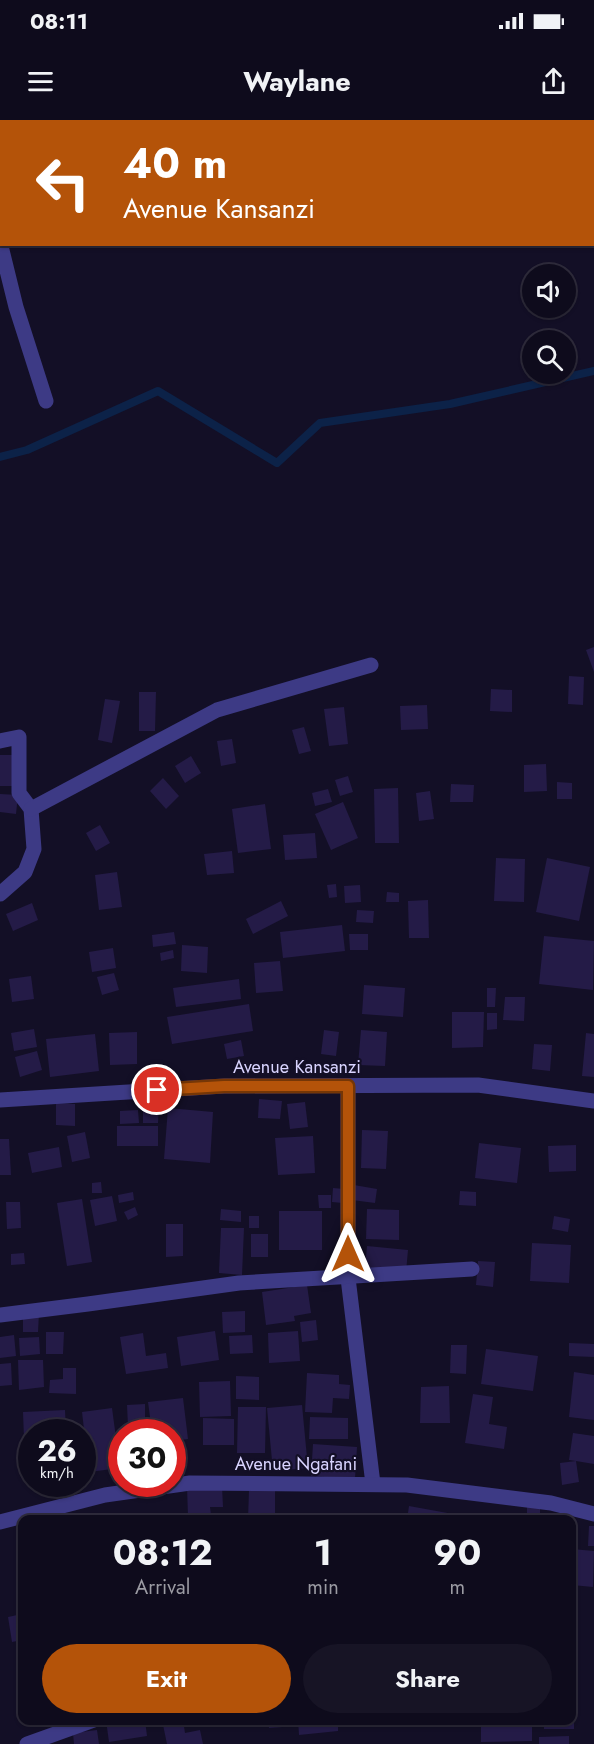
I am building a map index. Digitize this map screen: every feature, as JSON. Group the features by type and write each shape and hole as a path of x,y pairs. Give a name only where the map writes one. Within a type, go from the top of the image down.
{"street":[{"path":"1,246 16,307 46,401"},
{"path":"31,809 217,710 371,665"},
{"path":"0,741 19,737 19,793 31,809 34,849 25,872 0,894"},
{"name":"Avenue Kansanzi","path":"0,1100 224,1086 478,1085 594,1101"},
{"path":"348,1086 348,1278 373,1484"},
{"path":"0,1315 239,1282 348,1278 389,1273 472,1269"},
{"name":"Avenue Ngafani","path":"27,1515 105,1495 190,1483 407,1485 551,1503 594,1514"},
{"name":"Avenue Ngafani","path":"0,1522 18,1517"},
{"path":"27,1744 80,1725"}],"building":[{"path":"594,647 594,672 586,650"},
{"path":"569,676 584,677 583,705 568,704"},
{"path":"491,689 512,690 512,712 490,711"},
{"path":"139,692 156,692 155,731 139,731"},
{"path":"105,699 120,701 112,743 98,740"},
{"path":"427,705 428,729 401,730 400,706"},
{"path":"344,707 348,744 329,746 324,709"},
{"path":"304,727 311,751 299,754 292,730"},
{"path":"232,739 236,763 221,766 217,741"},
{"path":"0,755 15,755 15,786 0,786"},
{"path":"191,756 201,773 185,783 175,766"},
{"path":"546,764 547,791 524,792 524,765"},
{"path":"348,776 353,792 340,796 335,780"},
{"path":"163,778 179,796 166,809 150,791"},
{"path":"557,782 572,783 572,799 557,799"},
{"path":"451,784 474,785 473,802 450,802"},
{"path":"398,788 399,843 375,843 374,789"},
{"path":"328,789 332,802 315,806 312,793"},
{"path":"430,791 434,819 419,821 416,793"},
{"path":"0,794 18,795 16,814 0,812"},
{"path":"343,802 358,838 331,850 315,814"},
{"path":"265,804 271,849 238,853 232,809"},
{"path":"100,825 110,843 96,851 86,833"},
{"path":"315,833 317,858 285,860 283,835"},
{"path":"232,851 234,873 207,875 204,854"},
{"path":"496,858 525,859 524,902 494,901"},
{"path":"547,858 590,867 579,921 536,912"},
{"path":"117,872 122,907 99,910 95,875"},
{"path":"336,884 337,897 329,898 327,885"},
{"path":"360,885 361,902 345,903 344,886"},
{"path":"387,892 399,893 399,902 386,902"},
{"path":"428,900 429,938 409,938 408,901"},
{"path":"281,901 288,916 253,934 246,919"},
{"path":"32,903 38,920 13,931 6,914"},
{"path":"357,910 374,911 373,923 356,922"},
{"path":"342,925 345,951 283,958 280,932"},
{"path":"174,932 176,944 153,947 152,935"},
{"path":"349,934 368,934 368,950 350,950"},
{"path":"544,936 594,941 593,990 539,984"},
{"path":"182,945 208,947 207,973 181,971"},
{"path":"113,948 116,968 92,972 89,952"},
{"path":"173,950 174,958 161,961 160,953"},
{"path":"280,961 283,991 256,993 254,963"},
{"path":"114,973 119,990 102,995 97,977"},
{"path":"31,976 34,999 12,1002 9,979"},
{"path":"239,979 241,999 176,1007 173,988"},
{"path":"364,985 405,988 403,1017 362,1014"},
{"path":"487,988 496,988 495,1007 487,1007"},
{"path":"505,997 525,997 524,1021 503,1020"},
{"path":"249,1004 253,1031 172,1044 167,1017"},
{"path":"452,1012 484,1012 483,1047 452,1048"},
{"path":"487,1013 497,1013 497,1029 487,1030"},
{"path":"34,1029 37,1047 14,1051 11,1033"},
{"path":"324,1030 339,1032 336,1056 321,1054"},
{"path":"361,1030 387,1032 385,1066 358,1065"},
{"path":"137,1032 137,1064 110,1065 109,1033"},
{"path":"586,1033 594,1034 594,1077 582,1076"},
{"path":"95,1034 99,1071 50,1077 46,1039"},
{"path":"241,1040 244,1056 227,1059 224,1044"},
{"path":"534,1044 552,1045 550,1071 532,1069"},
{"path":"37,1051 42,1070 20,1077 15,1057"},
{"path":"259,1099 282,1101 280,1119 258,1118"},
{"path":"305,1102 308,1127 290,1129 287,1104"},
{"path":"56,1103 75,1104 75,1126 56,1125"},
{"path":"143,1104 159,1104 158,1123 143,1123"},
{"path":"168,1108 213,1112 210,1163 164,1159"},
{"path":"138,1110 139,1123 120,1124 120,1111"},
{"path":"117,1126 158,1126 158,1146 117,1146"},
{"path":"362,1130 388,1131 386,1169 361,1168"},
{"path":"85,1132 90,1158 72,1162 67,1136"},
{"path":"313,1136 315,1173 278,1175 275,1138"},
{"path":"0,1139 9,1139 11,1175 0,1175"},
{"path":"479,1143 521,1148 517,1183 475,1178"},
{"path":"576,1145 576,1171 549,1172 548,1146"},
{"path":"59,1147 62,1167 32,1173 28,1153"},
{"path":"101,1182 102,1193 92,1193 92,1183"},
{"path":"354,1185 377,1189 375,1203 352,1200"},
{"path":"333,1188 344,1189 343,1203 332,1202"},
{"path":"460,1191 476,1192 476,1206 459,1205"},
{"path":"133,1192 134,1200 119,1203 118,1195"},
{"path":"318,1195 331,1195 331,1208 319,1208"},
{"path":"112,1196 117,1221 95,1226 90,1200"},
{"path":"82,1199 92,1262 67,1266 57,1203"},
{"path":"6,1202 20,1202 21,1228 7,1229"},
{"path":"135,1207 138,1215 128,1220 124,1212"},
{"path":"221,1209 241,1211 241,1222 220,1220"},
{"path":"367,1209 399,1210 399,1240 366,1239"},
{"path":"279,1211 322,1211 322,1250 279,1250"},
{"path":"249,1216 259,1216 259,1228 249,1228"},
{"path":"554,1216 570,1219 568,1232 552,1229"},
{"path":"166,1224 183,1224 183,1256 166,1257"},
{"path":"221,1228 244,1228 242,1275 219,1273"},
{"path":"251,1234 268,1234 268,1257 251,1257"},
{"path":"532,1243 571,1245 569,1283 530,1281"},
{"path":"367,1246 408,1250 406,1272 365,1268"},
{"path":"24,1253 25,1264 11,1265 11,1254"},
{"path":"478,1261 495,1262 493,1287 476,1285"},
{"path":"307,1285 311,1313 294,1316 295,1321 266,1325 262,1292"},
{"path":"245,1311 245,1332 223,1333 222,1312"},
{"path":"39,1313 38,1332 23,1332 23,1317"},
{"path":"316,1320 318,1340 302,1342 300,1322"},
{"path":"215,1331 219,1360 181,1366 177,1337"},
{"path":"298,1331 300,1361 269,1363 268,1333"},
{"path":"46,1332 64,1332 63,1354 46,1354"},
{"path":"143,1333 146,1356 166,1353 168,1368 126,1374 120,1337"},
{"path":"14,1335 16,1356 0,1358 0,1337"},
{"path":"252,1335 253,1353 230,1354 229,1336"},
{"path":"39,1337 40,1354 20,1356 19,1338"},
{"path":"569,1343 594,1344 594,1357 569,1356"},
{"path":"451,1345 467,1345 466,1374 450,1373"},
{"path":"486,1349 538,1356 533,1391 481,1384"},
{"path":"18,1360 43,1360 44,1387 19,1390"},
{"path":"11,1363 12,1385 0,1386 0,1364"},
{"path":"63,1368 76,1368 76,1394 49,1393 50,1380 63,1379"},
{"path":"574,1372 594,1375 594,1420 569,1417"},
{"path":"307,1373 339,1375 339,1384 350,1385 349,1399 333,1398 332,1413 305,1412"},
{"path":"236,1376 259,1377 259,1400 236,1399"},
{"path":"230,1381 231,1416 200,1417 199,1382"},
{"path":"449,1386 450,1423 420,1423 421,1387"},
{"path":"473,1394 493,1397 489,1424 507,1427 504,1449 465,1443"},
{"path":"183,1398 186,1419 150,1419 148,1402"},
{"path":"145,1404 145,1419 128,1419 127,1405"},
{"path":"302,1405 308,1468 273,1471 267,1408"},
{"path":"238,1407 266,1407 265,1453 237,1453"},
{"path":"112,1408 113,1419 108,1419 108,1470 96,1471 96,1419 83,1419 82,1412"},
{"path":"65,1410 65,1419 23,1419 23,1412"},
{"path":"310,1417 348,1418 348,1439 309,1439"},
{"path":"203,1418 234,1419 234,1445 203,1445"},
{"path":"573,1433 594,1436 594,1464 569,1460"},
{"path":"313,1444 357,1447 355,1479 311,1476"},
{"path":"576,1461 579,1482 562,1485 560,1463"},
{"path":"222,1486 223,1507 210,1507 211,1515 188,1515 187,1487"},
{"path":"249,1490 275,1491 275,1515 248,1515"},
{"path":"409,1506 453,1514 453,1515 408,1515"},
{"path":"527,1507 540,1507 540,1515 527,1515"},
{"path":"589,1526 594,1526 594,1546 588,1546"},
{"path":"576,1549 594,1551 593,1587 576,1585"},
{"path":"18,1615 18,1641 12,1642 8,1617"},
{"path":"107,1725 146,1725 147,1736 109,1742"},
{"path":"163,1725 184,1725 185,1733 200,1730 203,1744 167,1744"},
{"path":"269,1725 297,1726 269,1728"},
{"path":"298,1725 338,1725 338,1731 299,1735"},
{"path":"481,1725 532,1725 532,1741 481,1742"},
{"path":"544,1725 574,1725 574,1729 544,1729"},
{"path":"97,1730 99,1744 74,1744 73,1733"},
{"path":"569,1736 569,1744 539,1744 539,1737"}],"waterway":[{"path":"0,457 27,450 158,391 277,463 320,423 450,404 594,371"}],"route":[{"path":"157,1090 224,1086 348,1086 348,1254"}]}
